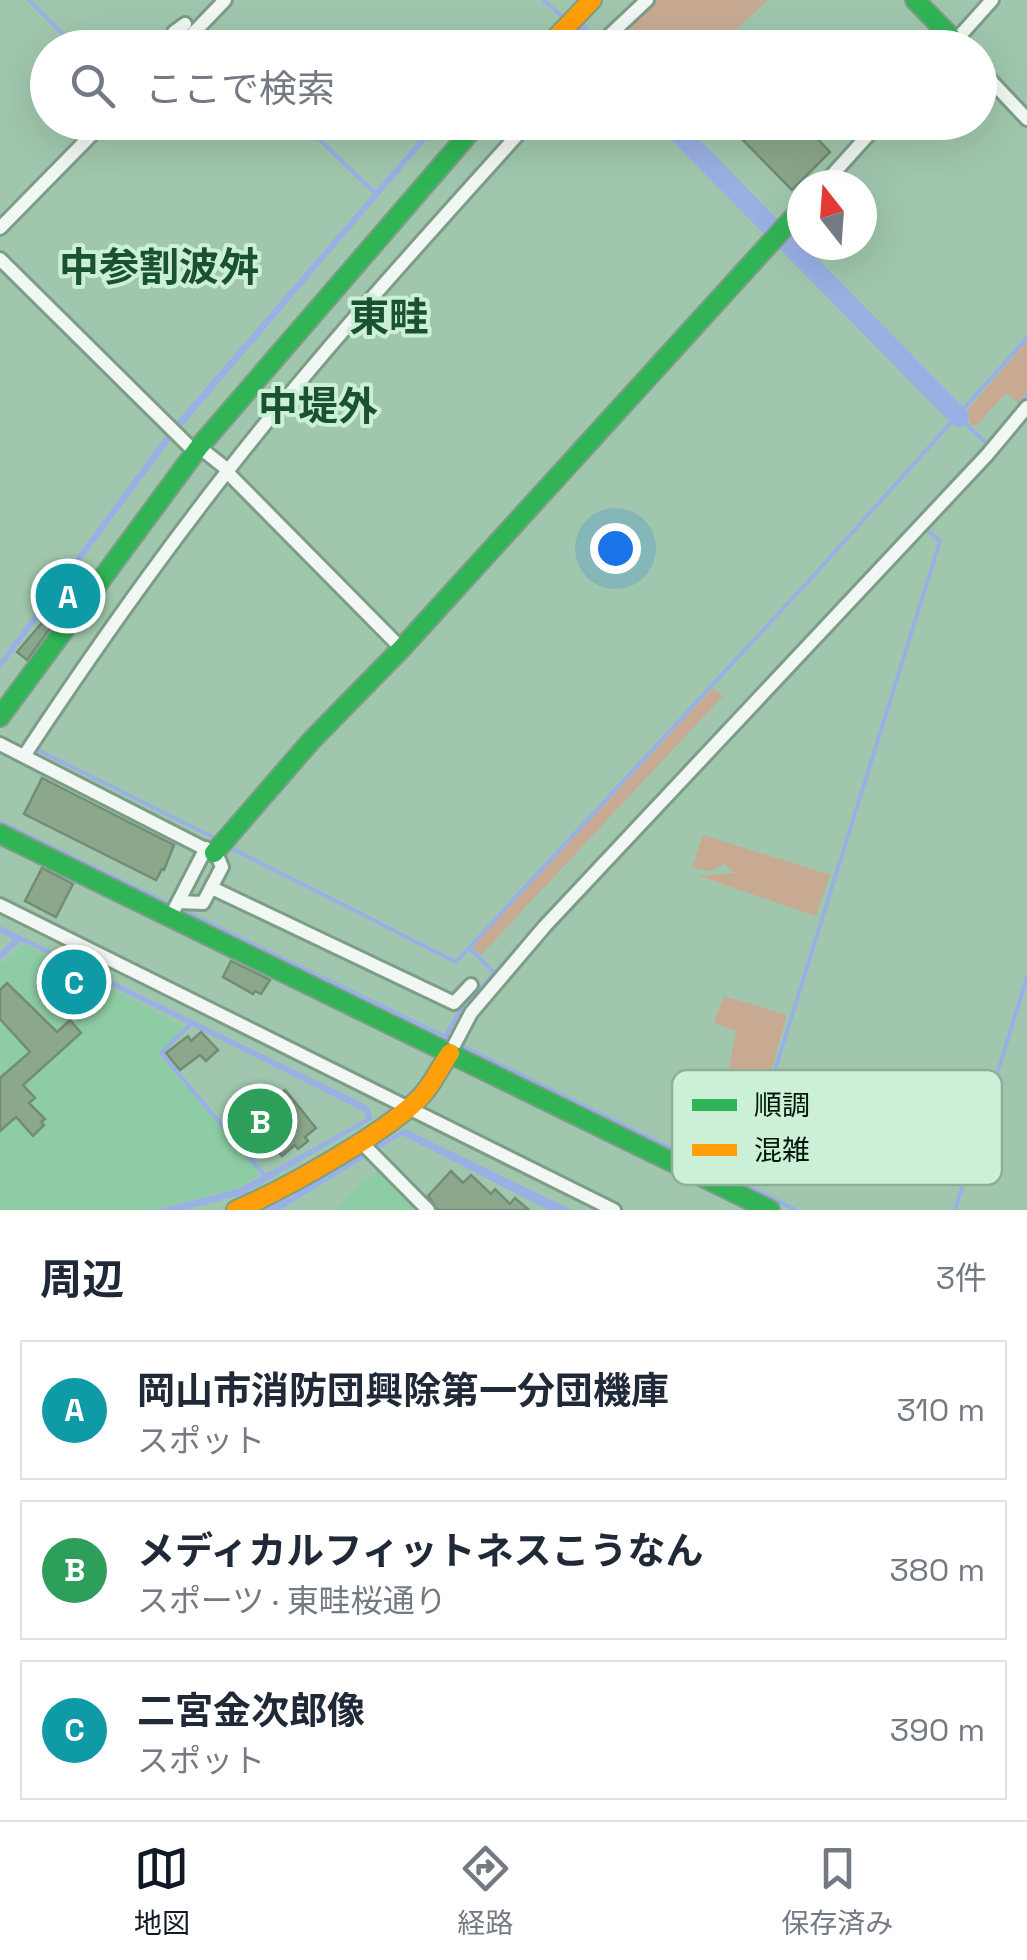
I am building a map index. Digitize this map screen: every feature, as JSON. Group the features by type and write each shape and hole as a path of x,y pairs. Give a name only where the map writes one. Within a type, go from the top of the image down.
{"street":[{"path":"184,30 226,0"},
{"path":"563,30 592,0"},
{"path":"615,30 647,0"},
{"path":"916,0 943,30"},
{"path":"963,30 992,0"},
{"path":"997,87 1027,119"},
{"path":"0,228 84,140"},
{"path":"0,718 197,450 464,140"},
{"path":"24,756 225,468 512,140"},
{"path":"837,170 864,140"},
{"path":"175,908 216,847 398,644 787,224"},
{"path":"0,259 173,431 225,468 398,644"},
{"path":"236,1210 366,1148 430,1086 471,1013 545,926 987,455 1027,407"},
{"path":"0,744 216,847 222,867 203,903 175,908"},
{"path":"0,834 175,908 450,1053 672,1162"},
{"path":"212,888 454,1003 471,985"},
{"path":"0,905 614,1210"},
{"path":"366,1148 428,1210"},
{"path":"719,1185 770,1210"}],"shaded area":[{"path":"652,0 768,0 735,30 633,30 627,24"},
{"path":"1027,341 1027,392 1018,403 1006,393 978,424 971,426 966,412"},
{"path":"713,688 723,696 481,955 472,947"},
{"path":"703,835 830,875 816,916 699,876 734,873 725,864 709,871 692,867"},
{"path":"25,944 186,1028 159,1054 261,1173 240,1187 153,1210 0,1210 0,966"},
{"path":"724,996 787,1015 771,1070 729,1068 736,1031 714,1023"},
{"path":"380,1168 422,1210 334,1210 366,1178 369,1180"}],"water":[{"path":"419,140 426,140 173,437 0,670 0,661 172,427"},
{"path":"0,926 358,1101 369,1107 373,1119 244,1194 185,1210 156,1210 240,1188 365,1119 365,1112 21,941 0,960 0,953 13,939 0,932"},
{"path":"405,1129 572,1210 548,1210 402,1135 280,1210 261,1210 291,1197 312,1180"}],"building":[{"path":"743,140 818,140 830,152 812,170 787,170 787,185"},
{"path":"69,591 74,595 27,660 17,652"},
{"path":"42,778 174,845 156,880 24,814"},
{"path":"42,868 73,884 56,917 25,901"},
{"path":"231,961 270,980 261,994 253,994 223,977"},
{"path":"7,983 57,1032 70,1020 81,1033 23,1085 35,1098 29,1103 45,1119 33,1136 16,1117 0,1131 0,1078 30,1052 0,1019 0,990"},
{"path":"201,1032 218,1050 206,1061 200,1055 180,1070 166,1053 188,1036 191,1041"},
{"path":"285,1090 316,1128 305,1137 308,1141 298,1149 295,1145 282,1156 251,1118"},
{"path":"451,1171 463,1183 471,1175 491,1194 495,1189 510,1204 515,1198 529,1210 438,1210 428,1196"}],"waterway":[{"path":"29,0 59,30"},
{"path":"187,30 216,0"},
{"path":"543,0 563,17"},
{"path":"607,30 638,0"},
{"path":"956,30 977,7"},
{"path":"574,27 577,30"},
{"path":"320,140 374,192"},
{"path":"686,140 776,232"},
{"path":"783,238 959,417"},
{"path":"229,847 456,962 1027,338"},
{"path":"692,761 1027,396"},
{"path":"959,417 987,444"},
{"path":"775,1070 940,541 924,527"},
{"path":"27,745 24,743 131,590"},
{"path":"34,748 217,839"},
{"path":"0,822 171,905"},
{"path":"180,909 450,1039"},
{"path":"445,1037 461,1009 525,940"},
{"path":"469,948 494,972"},
{"path":"998,1070 1027,977"},
{"path":"191,1024 161,1053 266,1177"},
{"path":"460,1045 672,1149"},
{"path":"745,1185 796,1210"},
{"path":"955,1210 963,1185"}],"traffic: fast":[{"path":"915,0 944,30"},
{"path":"0,717 199,447 463,140"},
{"path":"214,853 311,741 402,648 787,224"},
{"path":"0,834 672,1162"},
{"path":"719,1185 770,1210"}],"traffic: slow":[{"path":"563,30 592,0"},
{"path":"236,1210 307,1174 388,1124 424,1093 450,1053"}],"place":[{"name":"岡山市消防団興除第一分団機庫","path":"68,596"},
{"name":"二宮金次郎像","path":"74,982"},
{"name":"メディカルフィットネスこうなん","path":"260,1121"}],"district":[{"name":"中参割波舛","path":"159,267"},
{"name":"東畦","path":"389,317"},
{"name":"中堤外","path":"318,406"}]}
